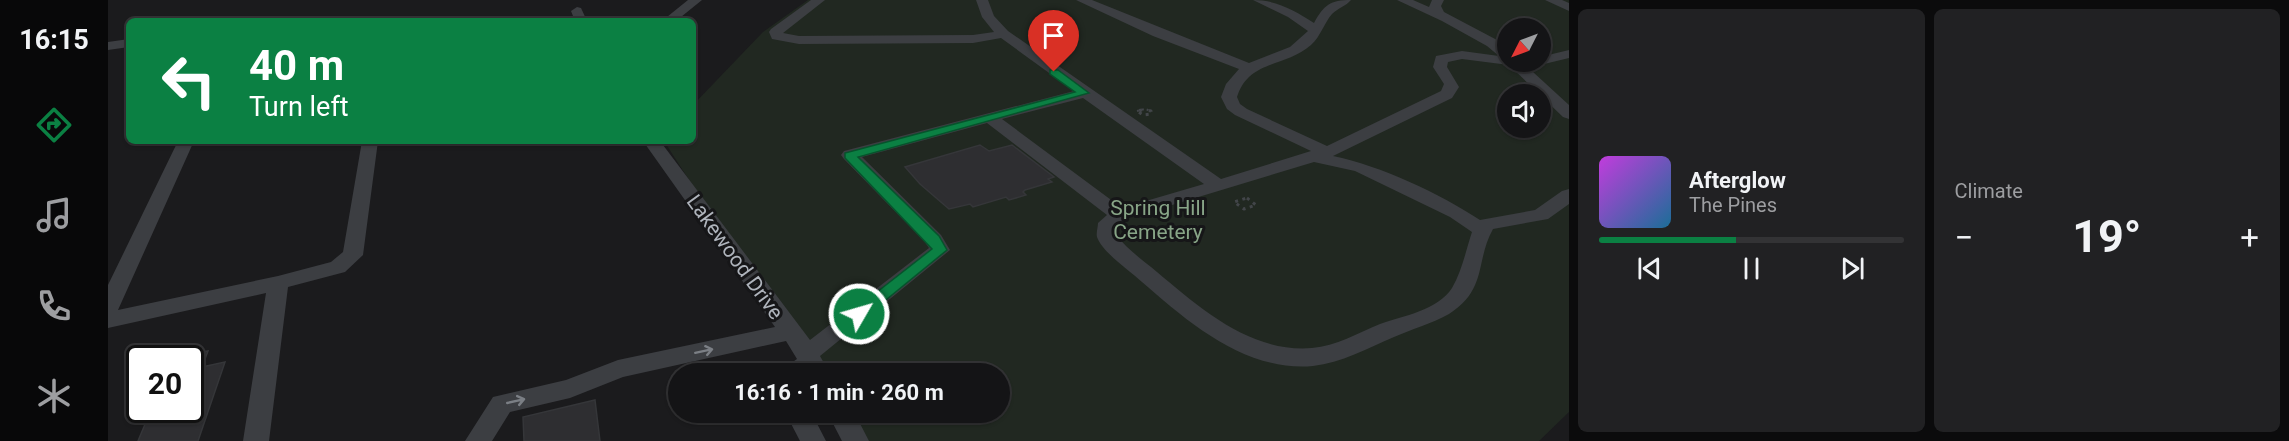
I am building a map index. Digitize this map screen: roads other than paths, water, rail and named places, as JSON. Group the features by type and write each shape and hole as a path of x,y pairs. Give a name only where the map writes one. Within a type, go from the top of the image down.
{"street":[{"path":"672,18 696,0"},
{"path":"819,0 776,32 777,36 799,40 973,39 1004,34"},
{"path":"982,0 988,17 1004,34 1083,93 1218,186"},
{"path":"1082,0 1248,68"},
{"path":"1259,0 1283,10 1315,30"},
{"path":"1283,10 1317,9 1345,0"},
{"path":"1403,0 1442,17 1497,47"},
{"path":"1438,0 1435,6 1442,17"},
{"path":"1551,0 1569,8"},
{"path":"1317,9 1315,30 1302,45 1248,68 1240,74 1230,92 1229,100 1233,106 1320,154 1361,167 1457,213 1482,230"},
{"path":"108,46 126,43"},
{"path":"1551,59 1569,54"},
{"path":"1497,59 1462,55 1441,58 1440,66 1451,83 1452,88 1449,94 1367,135 1320,154 1119,215 1111,220 1106,229 1111,243 1202,319 1253,348 1293,357 1311,358 1328,354 1449,303 1456,298 1463,287 1482,230 1487,224 1499,220 1527,219 1541,215 1569,195"},
{"path":"1524,72 1569,114"},
{"path":"810,363 940,250 934,239 850,155 1083,93"},
{"path":"990,118 1119,215"},
{"path":"108,308 185,144"},
{"path":"108,320 279,283 338,267 353,255 370,144"},
{"name":"Lakewood Drive","path":"653,144 791,332 806,363"},
{"path":"256,441 279,283"},
{"path":"478,441 502,404 570,389 618,369 791,332"},
{"path":"804,423 813,441"},
{"path":"846,423 856,441"}],"park label":[{"name":"Spring Hill Cemetery","path":"1158,220"}]}
